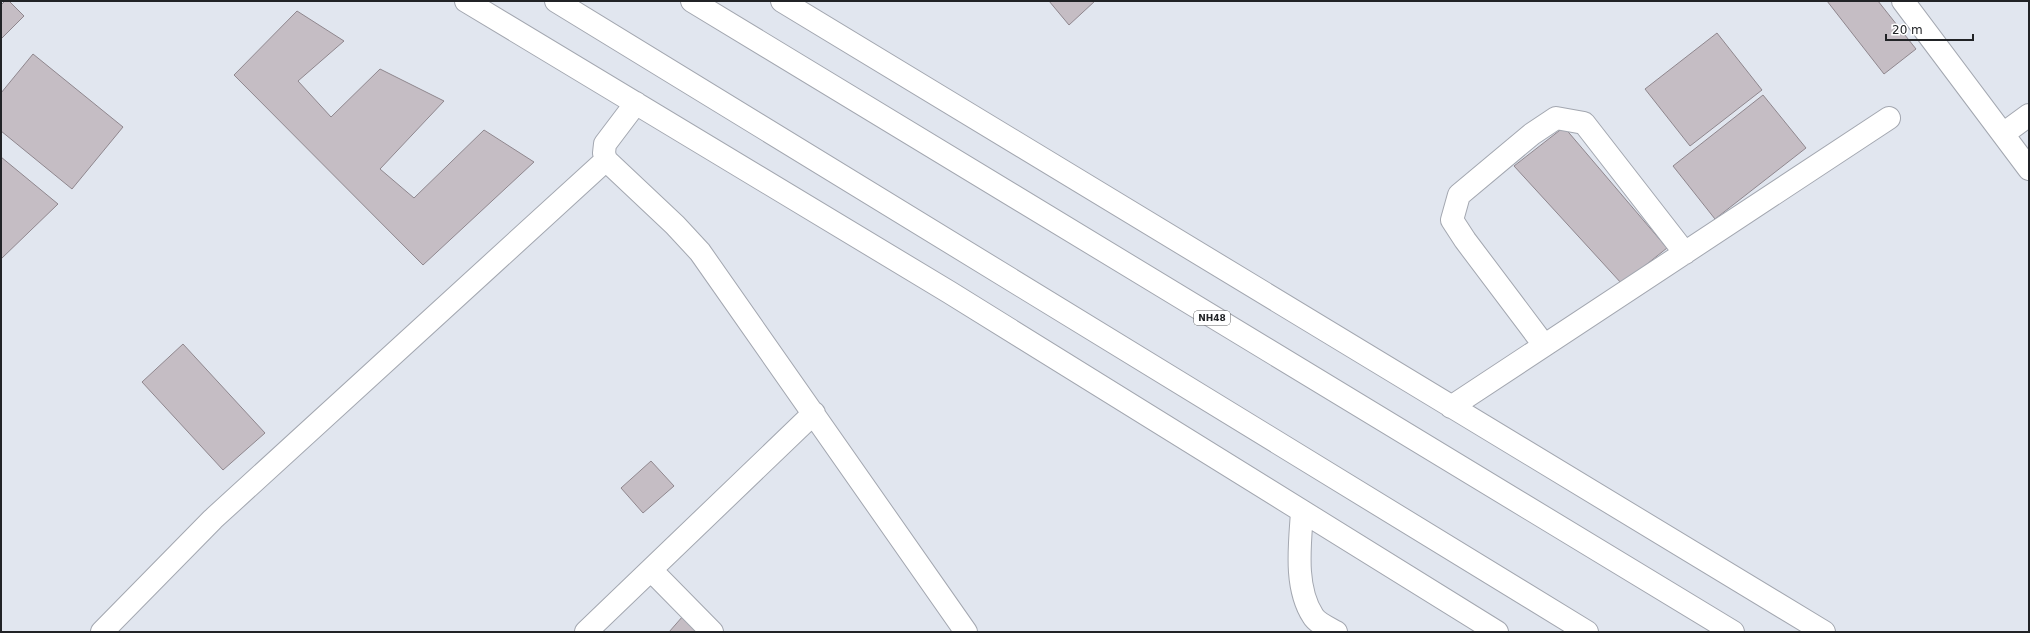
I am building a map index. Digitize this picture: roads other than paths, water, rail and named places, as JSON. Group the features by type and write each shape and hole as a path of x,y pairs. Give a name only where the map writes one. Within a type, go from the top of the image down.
{"main road":[{"path":"466,1 949,292 1497,632"},
{"path":"556,1 1587,632"},
{"name":"NH48","path":"692,1 1733,632"},
{"path":"782,1 1190,246 1451,407 1824,632"},
{"path":"1903,1 2029,169"},
{"path":"636,103 605,144 604,153 606,160 675,225 700,252 966,632"},
{"path":"2003,134 2029,115"},
{"path":"1544,345 1465,240 1452,220 1459,195 1532,134 1556,118 1584,123 1684,253"},
{"path":"1451,407 1889,118"},
{"path":"102,632 213,519 606,160"},
{"path":"586,632 814,413"},
{"path":"1302,512 1299,568 1305,599 1313,618 1336,632"},
{"path":"651,570 712,632"}]}
